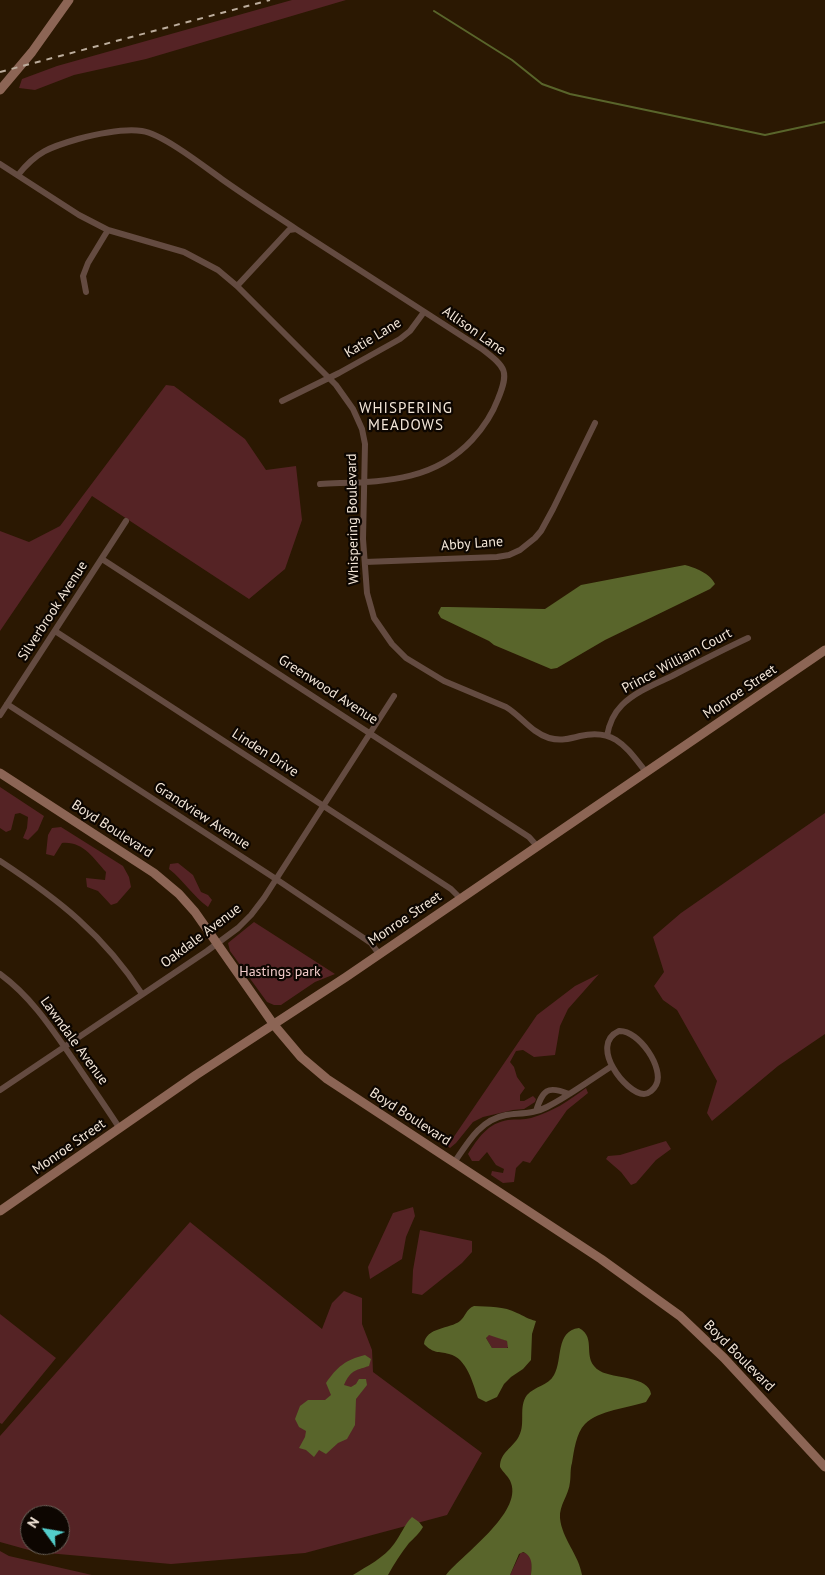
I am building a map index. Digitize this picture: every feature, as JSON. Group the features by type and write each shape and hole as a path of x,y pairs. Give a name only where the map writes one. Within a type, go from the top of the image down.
{"street":[{"path":"0,90 32,52 69,0"},
{"name":"Allison Lane","path":"18,175 27,162 40,152 54,146 104,132 142,131 158,136 296,229 482,349 500,363 505,375 494,410 485,425 455,456 444,464 419,474 390,481 320,484"},
{"name":"Whispering Boulevard","path":"0,164 79,215 108,230 184,252 218,270 298,346 347,399 362,429 366,455 363,529 367,593 374,618 392,644 406,658 444,681 515,712 541,736 558,740 590,734 607,736"},
{"path":"237,286 289,230 296,229"},
{"path":"86,292 83,276 88,262 108,230"},
{"name":"Katie Lane","path":"282,401 400,339 411,330 424,312"},
{"name":"Abby Lane","path":"365,562 497,557 509,555 520,550 535,538 547,522 595,423"},
{"name":"Silverbrook Avenue","path":"0,715 126,521"},
{"name":"Greenwood Avenue","path":"102,559 529,837 537,846"},
{"name":"Linden Drive","path":"55,631 450,889 460,898"},
{"name":"Prince William Court","path":"607,736 608,723 622,705 631,698 748,638"},
{"name":"Monroe Street","path":"0,1211 196,1075 274,1025 825,650"},
{"name":"Oakdale Avenue","path":"0,1090 217,943 238,928 251,915 394,696"},
{"name":"Grandview Avenue","path":"7,704 276,879 371,943 379,954"},
{"path":"607,736 618,741 646,772"},
{"name":"Boyd Boulevard","path":"0,773 154,873 179,894 195,912 274,1025 301,1057 327,1079 601,1260 680,1316 724,1358 825,1467"},
{"path":"0,862 56,899 96,934 142,994"},
{"name":"Lawndale Avenue","path":"0,974 13,983 37,1008 65,1046 120,1129"},
{"path":"624,1031 635,1035 643,1044 659,1078 652,1091 644,1094 636,1092 624,1082 612,1066 606,1054 608,1040 615,1033 624,1031"},
{"path":"454,1163 473,1134 490,1119 506,1115 526,1114 546,1108 612,1066"},
{"path":"536,1111 543,1093 549,1089 558,1089 569,1094"}],"green space":[{"path":"292,0 346,0 146,59 74,75 35,90 19,88 22,79 57,66"},
{"path":"166,385 174,386 245,439 266,470 296,466 302,520 285,569 249,599 92,496 0,631 0,531 29,542 60,526"},
{"path":"0,787 44,816 38,830 28,840 23,838 27,828 28,817 20,813 15,814 11,830 6,832 0,828"},
{"path":"825,813 825,1034 778,1066 712,1121 707,1113 717,1081 677,1010 663,1000 654,986 664,972 653,937 681,913"},
{"path":"61,827 123,866 129,877 131,887 117,903 111,905 98,891 87,887 86,878 105,880 106,872 87,851 76,845 62,843 54,856 46,854 48,835 52,828"},
{"path":"178,863 193,875 201,892 208,895 212,900 208,907 169,869 170,864"},
{"name":"Hastings park","path":"254,922 335,974 315,982 281,1005 267,1002 230,951 228,943"},
{"path":"599,974 568,1009 560,1026 555,1055 534,1057 523,1050 516,1051 510,1062 525,1088 520,1095 520,1101 533,1096 536,1099 535,1102 524,1109 483,1117 473,1122 450,1148 444,1143 448,1138 453,1138 537,1015 575,986"},
{"path":"586,1088 588,1093 567,1110 530,1163 523,1161 516,1168 514,1182 503,1183 491,1175 492,1171 503,1173 504,1169 496,1165 487,1152 479,1161 472,1161 468,1154 484,1132 495,1124 508,1120 528,1119 547,1112"},
{"path":"666,1141 671,1149 656,1160 636,1183 631,1185 621,1172 606,1159 608,1156 620,1155"},
{"path":"413,1207 415,1216 406,1237 402,1259 370,1279 368,1267 393,1213"},
{"path":"190,1222 322,1329 332,1303 344,1291 362,1298 362,1324 372,1350 373,1372 482,1453 447,1515 305,1553 171,1564 70,1555 70,1505 20,1505 20,1548 0,1542 0,1436"},
{"path":"420,1230 472,1241 472,1252 462,1263 422,1295 412,1293 413,1270"},
{"path":"0,1314 56,1358 2,1424 0,1423"},
{"path":"487,1335 507,1341 509,1346 507,1348 492,1348 486,1338"},
{"path":"0,1551 9,1556 92,1575 0,1575"},
{"path":"521,1552 528,1554 531,1558 531,1575 510,1575"}],"shaded area":[{"path":"685,565 706,574 715,584 710,589 605,640 557,668 551,669 494,645 441,618 438,613 441,607 545,609 581,585"},
{"path":"471,1307 502,1308 536,1321 532,1334 531,1360 504,1384 497,1397 486,1402 478,1398 465,1366 455,1356 433,1351 424,1344 429,1334 456,1324","holes":["489,1335 507,1341 508,1348 492,1348 486,1338"]},
{"path":"579,1328 585,1332 587,1337 591,1361 594,1366 606,1374 638,1381 649,1388 651,1394 646,1402 606,1412 591,1419 585,1424 577,1437 569,1487 561,1509 560,1518 561,1526 578,1561 582,1575 531,1575 532,1565 529,1556 523,1552 519,1554 510,1575 446,1575 500,1520 508,1507 512,1495 511,1483 500,1467 504,1454 521,1431 524,1400 530,1392 551,1379 557,1369 561,1347 566,1334 571,1330"},
{"path":"365,1355 371,1359 369,1366 354,1372 349,1376 344,1385 351,1387 359,1379 366,1379 367,1385 356,1399 355,1425 347,1439 338,1443 326,1454 319,1450 314,1457 306,1450 299,1448 306,1431 299,1427 295,1419 300,1406 308,1400 325,1400 331,1395 326,1383 334,1373 352,1359"},
{"path":"412,1517 423,1527 403,1551 388,1575 353,1575 390,1549"}],"waterway":[{"path":"434,11 512,60 542,84 570,94 765,135 825,122"}],"railway":[{"path":"0,72 270,0"}],"district":[{"name":"WHISPERING MEADOWS","path":"406,418"}]}
